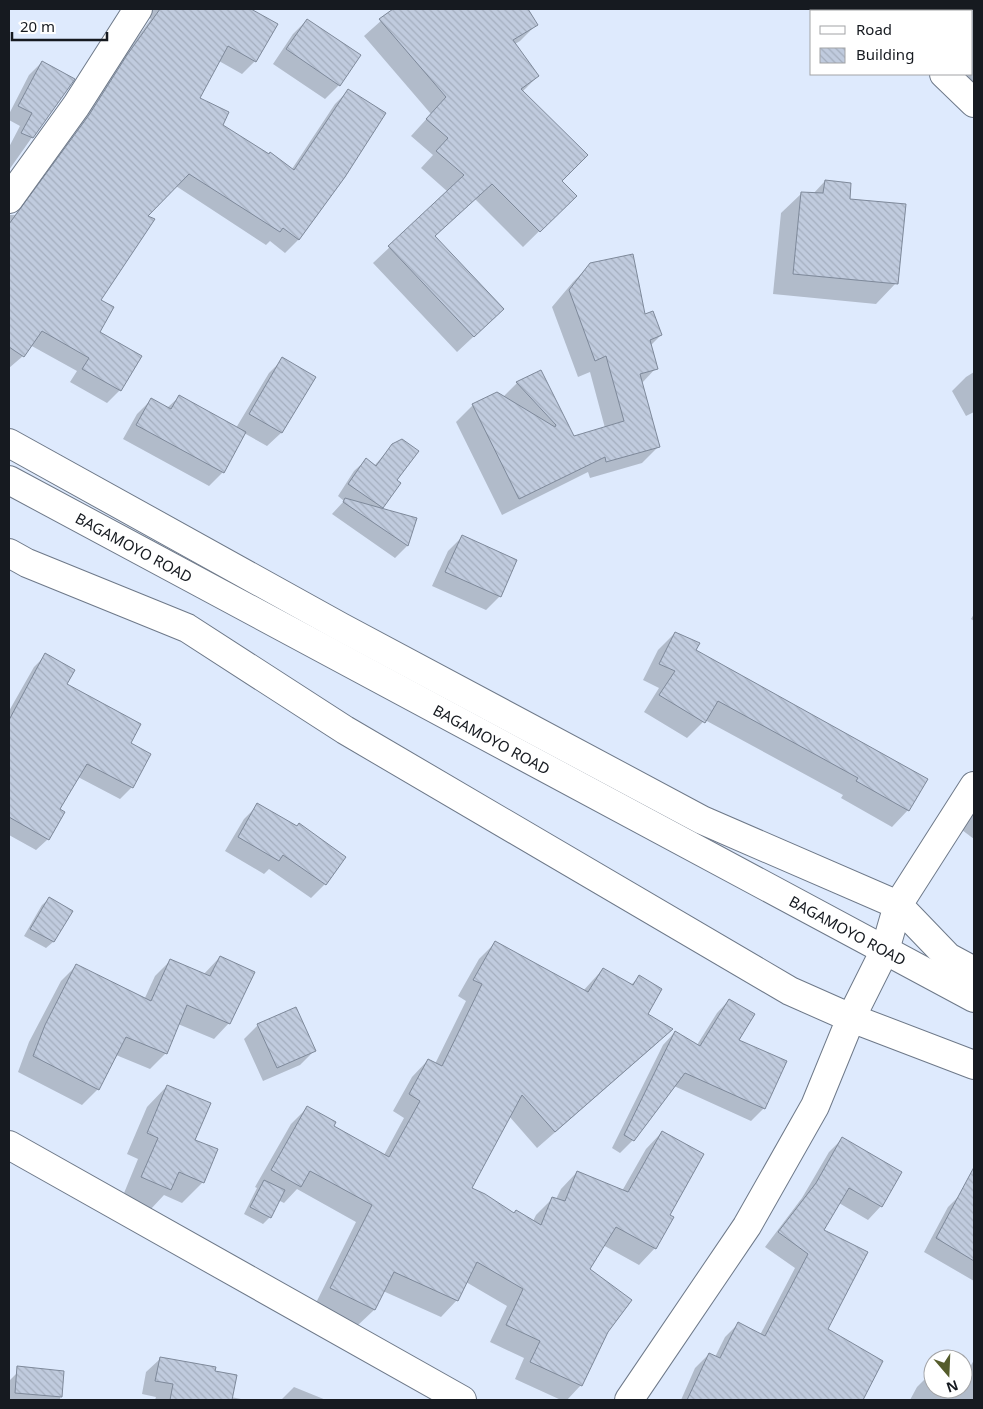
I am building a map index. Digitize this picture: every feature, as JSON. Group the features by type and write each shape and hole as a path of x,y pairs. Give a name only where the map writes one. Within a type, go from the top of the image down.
{"main road":[{"path":"9,199 76,106 138,9"},
{"path":"945,75 974,103"},
{"path":"9,443 333,622 702,820 898,905 948,957 974,971"},
{"name":"BAGAMOYO ROAD","path":"9,480 974,998"},
{"path":"9,554 187,628 345,730 790,991 851,1018 974,1066"},
{"path":"629,1400 747,1226 815,1106 851,1018 886,950 898,905 974,786"},
{"path":"9,1145 462,1400"}],"building":[{"path":"160,9 251,9 278,24 256,62 228,46 200,98 229,112 223,125 269,154 270,152 294,170 348,89 386,113 345,177 299,240 283,228 280,232 189,174 148,216 155,219 101,300 114,307 100,332 142,356 121,391 82,369 89,358 42,331 24,357 9,347 9,224 89,115 127,55"},
{"path":"393,9 528,9 538,25 513,40 539,76 521,89 588,155 562,181 577,196 540,232 492,184 435,236 504,309 474,337 388,246 464,175 436,151 448,138 426,119 446,97 379,19"},
{"path":"307,19 361,55 340,86 286,49"},
{"path":"42,61 75,79 33,138 21,133 32,113 18,106"},
{"path":"825,180 851,183 850,199 906,204 898,284 793,274 801,192 823,193"},
{"path":"633,254 645,314 653,311 662,335 650,340 658,369 640,374 660,447 606,462 605,457 519,499 472,404 497,392 555,427 556,425 516,382 541,370 574,436 624,421 606,356 595,361 569,290 590,263"},
{"path":"282,357 316,377 282,433 249,414"},
{"path":"179,395 246,432 224,473 136,425 151,398 171,409"},
{"path":"402,439 419,451 397,480 401,483 383,508 348,484 366,458 376,466 392,444"},
{"path":"345,498 417,518 408,546 343,502"},
{"path":"462,535 517,560 501,597 445,572"},
{"path":"675,632 700,643 696,650 928,779 909,811 856,781 858,778 718,701 705,723 659,695 675,671 659,664"},
{"path":"45,653 75,670 67,684 141,724 131,743 151,754 133,788 87,764 60,809 65,812 49,840 9,817 9,720"},
{"path":"257,803 297,826 299,823 346,857 326,885 283,855 279,861 238,837"},
{"path":"49,897 73,911 54,942 30,929"},
{"path":"495,941 588,992 603,968 633,985 639,975 662,989 648,1014 673,1029 555,1132 522,1095 472,1188 514,1213 516,1210 541,1225 552,1197 565,1201 577,1171 628,1192 662,1131 704,1154 670,1215 674,1217 656,1249 616,1227 590,1269 632,1300 608,1332 582,1386 530,1362 540,1341 506,1325 523,1289 477,1262 458,1301 394,1272 375,1310 330,1288 372,1205 310,1171 301,1187 271,1170 307,1106 336,1122 334,1126 389,1157 420,1101 409,1094 428,1059 442,1066 482,984 473,980"},
{"path":"220,956 255,972 230,1024 187,1005 167,1054 126,1037 99,1090 33,1056 45,1025 76,964 151,1001 170,959 210,976"},
{"path":"729,999 755,1014 739,1040 787,1061 765,1109 685,1073 634,1141 624,1135 675,1031 700,1046"},
{"path":"296,1007 316,1051 277,1068 257,1024"},
{"path":"167,1085 211,1103 195,1140 218,1149 204,1183 179,1172 171,1190 141,1177 158,1138 147,1133"},
{"path":"842,1137 902,1172 882,1207 849,1188 824,1230 868,1252 828,1329 883,1361 863,1400 687,1400 709,1353 720,1358 738,1322 765,1336 808,1254 778,1232 816,1183"},
{"path":"974,1167 974,1261 936,1238"},
{"path":"264,1180 285,1190 271,1218 250,1207"},
{"path":"160,1357 216,1367 215,1371 237,1375 232,1400 170,1400 173,1384 155,1381"},
{"path":"17,1366 64,1371 62,1397 15,1393"}]}
